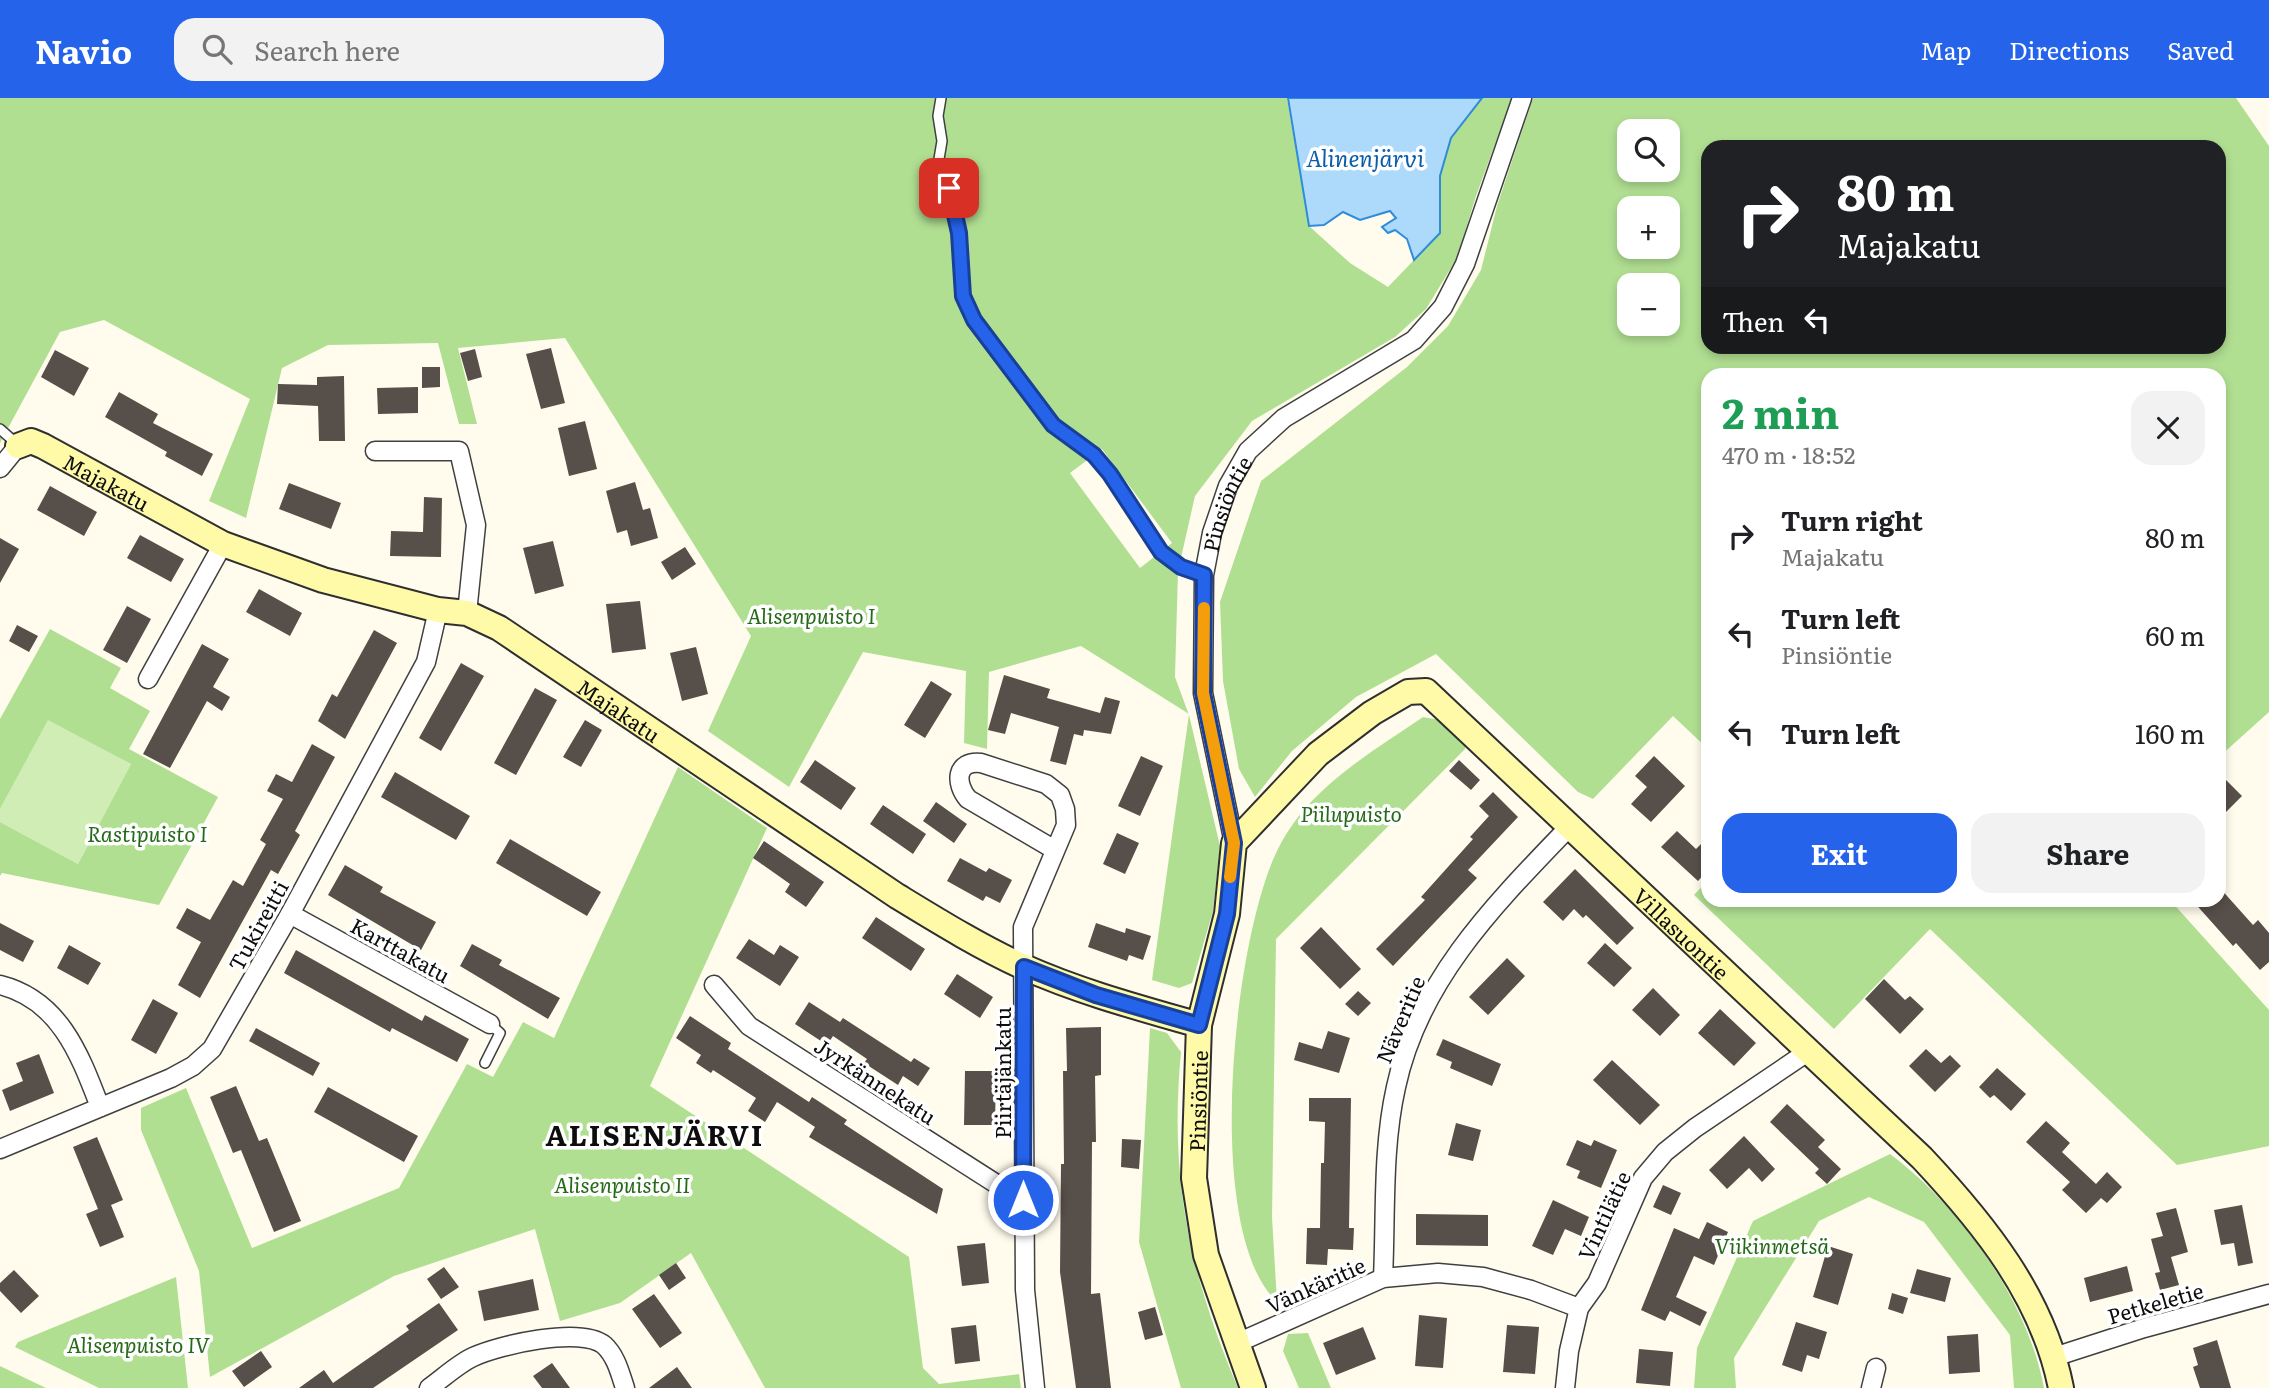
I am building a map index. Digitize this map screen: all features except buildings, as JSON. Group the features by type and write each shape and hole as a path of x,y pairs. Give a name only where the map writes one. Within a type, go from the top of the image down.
{"street":[{"name":"Pinsiöntie","path":"1253,1388 1235,1344 1206,1255 1194,1178 1199,1025 1227,914 1234,843 1203,693 1204,575 1212,533 1228,486 1248,451 1284,418 1414,340 1443,307 1465,264 1522,98"},
{"name":"Majakatu","path":"18,446 31,441 43,446 223,544 323,580 438,610 467,613 499,628 897,896 1024,967 1096,995 1199,1025"},
{"path":"0,468 18,446"},
{"path":"375,452 459,452 476,525 467,613"},
{"path":"148,678 223,544"},
{"name":"Tukireitti","path":"0,1149 171,1078 193,1066 212,1049 290,914 426,662 438,610"},
{"name":"Villasuontie","path":"1234,843 1318,754 1372,713 1408,692 1426,691 1922,1158 1967,1206 2011,1265 2054,1357 2060,1388"},
{"name":"Piirtäjänkatu","path":"1035,1388 1025,1290 1023,927 1066,825 1065,809 1060,795 1046,784 981,763 971,762 963,767 957,778 959,789 968,799 1055,850"},
{"name":"Näveritie","path":"1383,1278 1389,1142 1396,1086 1415,1032 1433,991 1461,946 1494,905 1571,825"},
{"name":"Karttakatu","path":"290,914 490,1024"},
{"path":"0,985 41,1003 64,1029 78,1051 100,1107"},
{"name":"Jyrkännekatu","path":"714,985 749,1026 1023,1200"},
{"name":"Vintilätie","path":"1565,1388 1578,1308 1597,1283 1643,1178 1665,1152 1695,1128 1809,1051"},
{"name":"Vänkäritie","path":"1235,1344 1383,1278 1438,1273 1483,1277 1531,1290 1578,1308"},
{"name":"Petkeletie","path":"2054,1357 2144,1328 2269,1294"},
{"path":"429,1388 473,1357 508,1346 581,1336 597,1340 606,1347 615,1360 625,1388"},
{"path":"1871,1388 1876,1368"}],"lane":[{"path":"941,98 938,116 942,141 939,159 959,233 963,296 974,320 1053,425 1094,455 1110,474 1161,552 1181,567 1204,575"},
{"path":"0,429 18,446"},
{"path":"485,1063 500,1033 490,1024"}],"green space":[{"name":"Alisenpuisto I","path":"0,98 1287,98 1309,226 1350,263 1388,287 1440,233 1440,176 1451,138 1482,98 1512,98 1476,196 1457,258 1426,309 1395,337 1252,421 1195,496 1178,571 1175,677 1189,714 1081,646 989,672 987,749 964,743 966,671 863,652 789,787 708,731 751,636 565,338 458,348 477,424 459,424 438,343 328,345 282,368 246,518 209,501 250,399 104,320 60,332 0,443","holes":["1102,449 1172,543 1140,568 1070,473"]},
{"path":"1533,98 2236,98 2269,146 2269,712 2226,751 2226,368 1701,368 1701,742 1673,716 1593,799 1578,792 1436,654 1356,697 1292,751 1255,797 1239,769 1223,681 1220,602 1261,481 1407,367 1448,326 1481,270 1497,206"},
{"name":"Rastipuisto I","path":"50,629 121,668 110,688 150,711 129,749 218,797 159,905 2,873 0,876 0,822 78,864 131,764 48,720 0,809 0,719"},
{"path":"1189,715 1220,846 1213,911 1192,983 1179,988 1152,980"},
{"name":"Piilupuisto","path":"1423,717 1445,721 1466,742 1465,749 1276,939 1272,1217 1277,1302 1253,1266 1239,1213 1232,1150 1233,1080 1239,1010 1249,944 1263,888 1279,847 1292,826 1307,807 1342,773"},
{"path":"48,719 131,764 78,864 0,822 0,809"},
{"name":"Alisenpuisto II","path":"678,767 767,828 650,1086 909,1257 923,1368 939,1384 1019,1374 1021,1388 765,1388 691,1253 620,1303 560,1321 535,1229 394,1276 210,1377 199,1271 141,1130 141,1108 186,1088 252,1248 399,1188 467,1064 493,1077 523,1022 554,1038"},
{"path":"1701,888 1701,902 1694,895"},
{"path":"1707,907 2176,907 2269,1010 2269,1146 2177,1165 1930,929 1834,1029"},
{"path":"1150,1028 1167,1033 1181,1052 1178,1141 1187,1224 1207,1304 1238,1388 1181,1388 1139,1242"},
{"name":"Viikinmetsä","path":"1890,1154 1941,1200 1987,1258 2007,1289 2023,1322 2036,1355 2044,1388 2014,1388 2010,1335 1924,1222 1869,1197 1819,1221 1734,1358 1736,1388 1694,1388 1697,1348 1753,1221"},
{"name":"Alisenpuisto IV","path":"176,1277 188,1388 99,1388 15,1347 18,1342"},
{"path":"1308,1333 1331,1388 1299,1388 1283,1351 1288,1334"},
{"name":"Alisenpuisto IV","path":"0,1366 46,1388 0,1388"}],"water":[{"name":"Alinenjärvi","path":"1288,98 1482,98 1451,138 1440,176 1440,233 1414,260 1407,239 1395,230 1388,233 1382,227 1396,218 1390,211 1360,220 1343,212 1324,225 1309,226"}],"slow traffic":[{"path":"1204,608 1203,693 1234,843 1230,877"}],"district":[{"name":"ALISENJÄRVI","path":"655,1134"}],"route":[{"path":"949,188 959,233 963,296 974,320 1053,425 1094,455 1110,474 1161,552 1181,567 1204,575 1203,693 1234,843 1227,914 1199,1025 1096,995 1024,967 1023,1200"}]}
